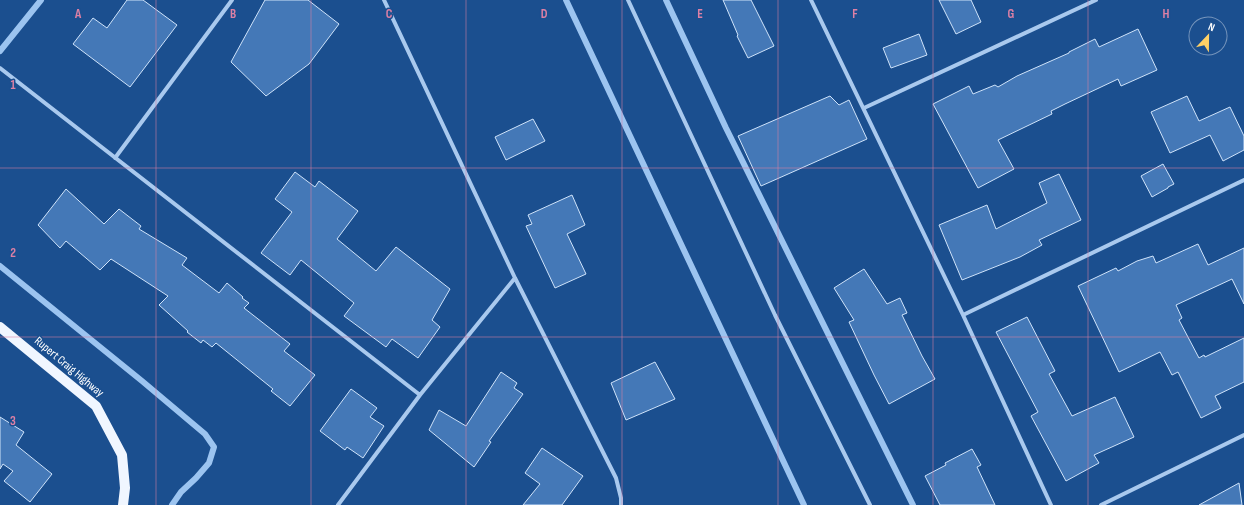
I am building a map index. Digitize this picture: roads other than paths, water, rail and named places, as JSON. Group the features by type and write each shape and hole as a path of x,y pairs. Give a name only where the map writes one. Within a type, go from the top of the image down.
{"main road":[{"name":"Rupert Craig Highway","path":"0,326 96,406 122,455 125,488 123,505"}],"street":[{"path":"115,158 232,0"},
{"path":"384,0 515,278 616,478 622,498 621,505"},
{"path":"628,0 775,315 870,505"},
{"path":"811,0 963,315 1051,505"},
{"path":"864,108 1096,0"},
{"path":"0,68 420,395"},
{"path":"963,315 1244,180"},
{"path":"338,505 420,395 515,278"},
{"path":"1101,505 1244,435"}],"waterway":[{"path":"0,51 41,0"},
{"path":"566,0 804,505"},
{"path":"666,0 726,128 913,505"},
{"path":"0,266 205,434 214,447 209,463 181,492 172,505"}]}
